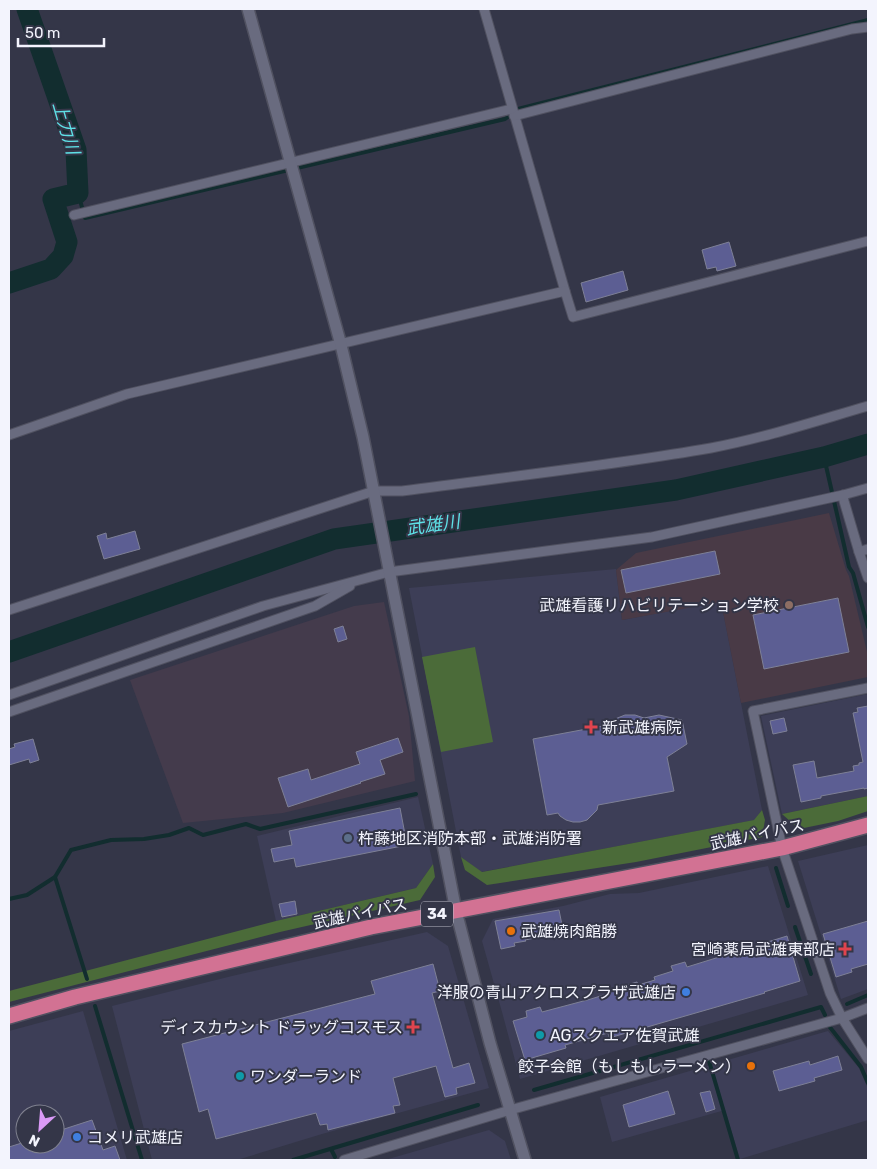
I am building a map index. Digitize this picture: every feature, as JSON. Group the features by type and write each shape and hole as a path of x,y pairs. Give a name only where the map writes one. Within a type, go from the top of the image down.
{"highway":[{"name":"武雄バイパス","path":"9,1016 75,997 352,932 782,848 868,825"}],"street":[{"path":"248,9 341,345 363,437 456,911 490,1043 525,1160"},
{"path":"484,9 573,317 868,241"},
{"path":"74,215 290,162 513,112 852,29 868,27"},
{"path":"9,435 127,394 565,291"},
{"path":"9,610 374,493 412,490 712,448 764,436 868,406"},
{"path":"9,695 263,606 389,570 652,537 868,488"},
{"path":"843,495 868,578"},
{"path":"859,552 868,549"},
{"path":"9,712 316,606 362,579"},
{"path":"868,688 754,711 782,848 830,994 842,1018 868,1059"},
{"path":"344,1160 510,1110 842,1018 868,1008"}],"shaded area":[{"name":"武雄看護リハビリテーション学校","path":"829,513 849,576 868,656 868,677 741,703 721,602 622,620 616,570 636,553"},
{"name":"新武雄病院","path":"616,569 622,620 721,601 762,810 755,820 481,872 461,857 409,588"},
{"path":"384,602 409,716 415,781 283,813 183,823 130,680 354,606"},
{"path":"868,694 868,796 782,814 761,716"},
{"path":"418,797 433,864 416,888 276,921 257,836"},
{"path":"868,845 868,989 841,999 798,861"},
{"path":"768,866 808,995 520,1079 482,941 493,919 563,906 610,894 639,893"},
{"path":"427,932 448,946 489,1088 322,1134 237,1160 152,1160 112,1006 232,976"},
{"path":"83,1011 127,1160 9,1160 9,1031"},
{"path":"828,1031 859,1068 868,1089 868,1120 740,1159 725,1110 612,1142 600,1097"},
{"path":"489,1130 505,1141 511,1160 385,1160"}],"green space":[{"path":"475,647 493,742 441,752 422,657"},
{"path":"868,796 868,811 838,821 799,829 782,814"},
{"path":"762,810 765,820 762,837 636,862 487,885 465,870 461,857 482,872 754,820"},
{"path":"433,864 435,877 420,900 280,932 9,1002 9,991 276,921 416,888"}],"building":[{"path":"729,242 736,266 717,271 716,267 707,269 702,250"},
{"path":"623,271 628,290 586,302 581,283"},
{"path":"135,531 140,549 104,559 97,536 106,533 107,539"},
{"path":"715,551 720,574 626,593 621,570"},
{"path":"838,598 849,652 764,669 753,615"},
{"path":"343,626 347,639 338,642 334,629"},
{"path":"868,706 868,788 821,796 821,798 801,802 793,765 814,761 817,778 854,771 853,766 863,762 853,713 858,712 857,708"},
{"path":"625,715 635,715 644,718 659,715 682,720 687,744 667,757 674,791 598,805 597,810 587,820 580,822 566,820 558,813 547,815 533,739 608,725 615,719"},
{"path":"784,718 787,731 773,734 770,721"},
{"path":"398,738 403,752 380,760 385,774 288,807 278,778 308,769 311,780 360,764 356,752"},
{"path":"33,739 39,760 30,763 29,759 9,765 9,749 15,747 14,744"},
{"name":"杵藤地区消防本部・武雄消防署","path":"400,808 407,845 296,867 294,858 274,862 271,849 292,845 289,831"},
{"path":"295,901 297,914 282,917 279,904"},
{"path":"559,910 563,930 553,932 554,934 514,943 515,946 501,949 495,921"},
{"name":"宮崎薬局武雄東部店","path":"868,921 868,964 851,969 852,972 836,977 823,934"},
{"path":"787,936 800,981 609,1038 608,1033 565,1045 566,1048 525,1060 513,1021 527,1017 526,1011 540,1007 542,1012 591,999 610,993 609,990 637,982 638,985 655,980 654,977 673,971 671,966 685,962 687,967"},
{"path":"433,964 440,991 432,993 453,1068 469,1063 475,1083 456,1088 457,1094 445,1097 436,1066 393,1078 400,1105 393,1106 395,1113 328,1130 327,1124 320,1125 316,1113 216,1139 208,1109 199,1112 182,1044 375,994 371,981"},
{"path":"838,1056 842,1070 814,1078 815,1081 779,1091 773,1071 809,1061 810,1065"},
{"path":"668,1091 675,1114 629,1127 623,1105"},
{"path":"710,1091 715,1109 706,1112 700,1093"},
{"name":"コメリ武雄店","path":"92,1120 103,1150 115,1146 120,1160 9,1160 9,1147 15,1145 15,1154 65,1154 65,1129"}],"waterway":[{"name":"上力川","path":"9,283 51,269 63,256 67,242 53,199 78,193 76,150 27,9"},
{"path":"78,193 85,218 505,119 518,109 868,20"},
{"name":"武雄川","path":"9,652 334,539 676,490 824,457 868,444"},
{"path":"824,457 849,567 853,573 868,627"},
{"path":"9,899 27,895 55,877 71,850 111,840 144,839 169,835 189,828 203,835 246,824 260,829 416,794"},
{"path":"776,868 788,906"},
{"path":"55,877 87,979"},
{"path":"795,927 811,974"},
{"path":"847,1004 868,995"},
{"path":"95,1006 142,1160"},
{"path":"534,1090 821,1007 825,1015"},
{"path":"829,1026 861,1067 868,1083"},
{"path":"709,1061 738,1160"},
{"path":"293,1160 478,1105"},
{"path":"331,1149 335,1157"}],"place":[{"name":"武雄看護リハビリテーション学校","path":"789,605"},
{"name":"新武雄病院","path":"591,727"},
{"name":"杵藤地区消防本部・武雄消防署","path":"348,838"},
{"name":"武雄焼肉館勝","path":"511,931"},
{"name":"宮崎薬局武雄東部店","path":"845,949"},
{"name":"洋服の青山アクロスプラザ武雄店","path":"686,992"},
{"name":"ディスカウント ドラッグコスモス","path":"413,1027"},
{"name":"AGスクエア佐賀武雄","path":"540,1035"},
{"name":"餃子会館（もしもしラーメン）","path":"751,1066"},
{"name":"ワンダーランド","path":"240,1076"},
{"name":"コメリ武雄店","path":"77,1137"}]}
